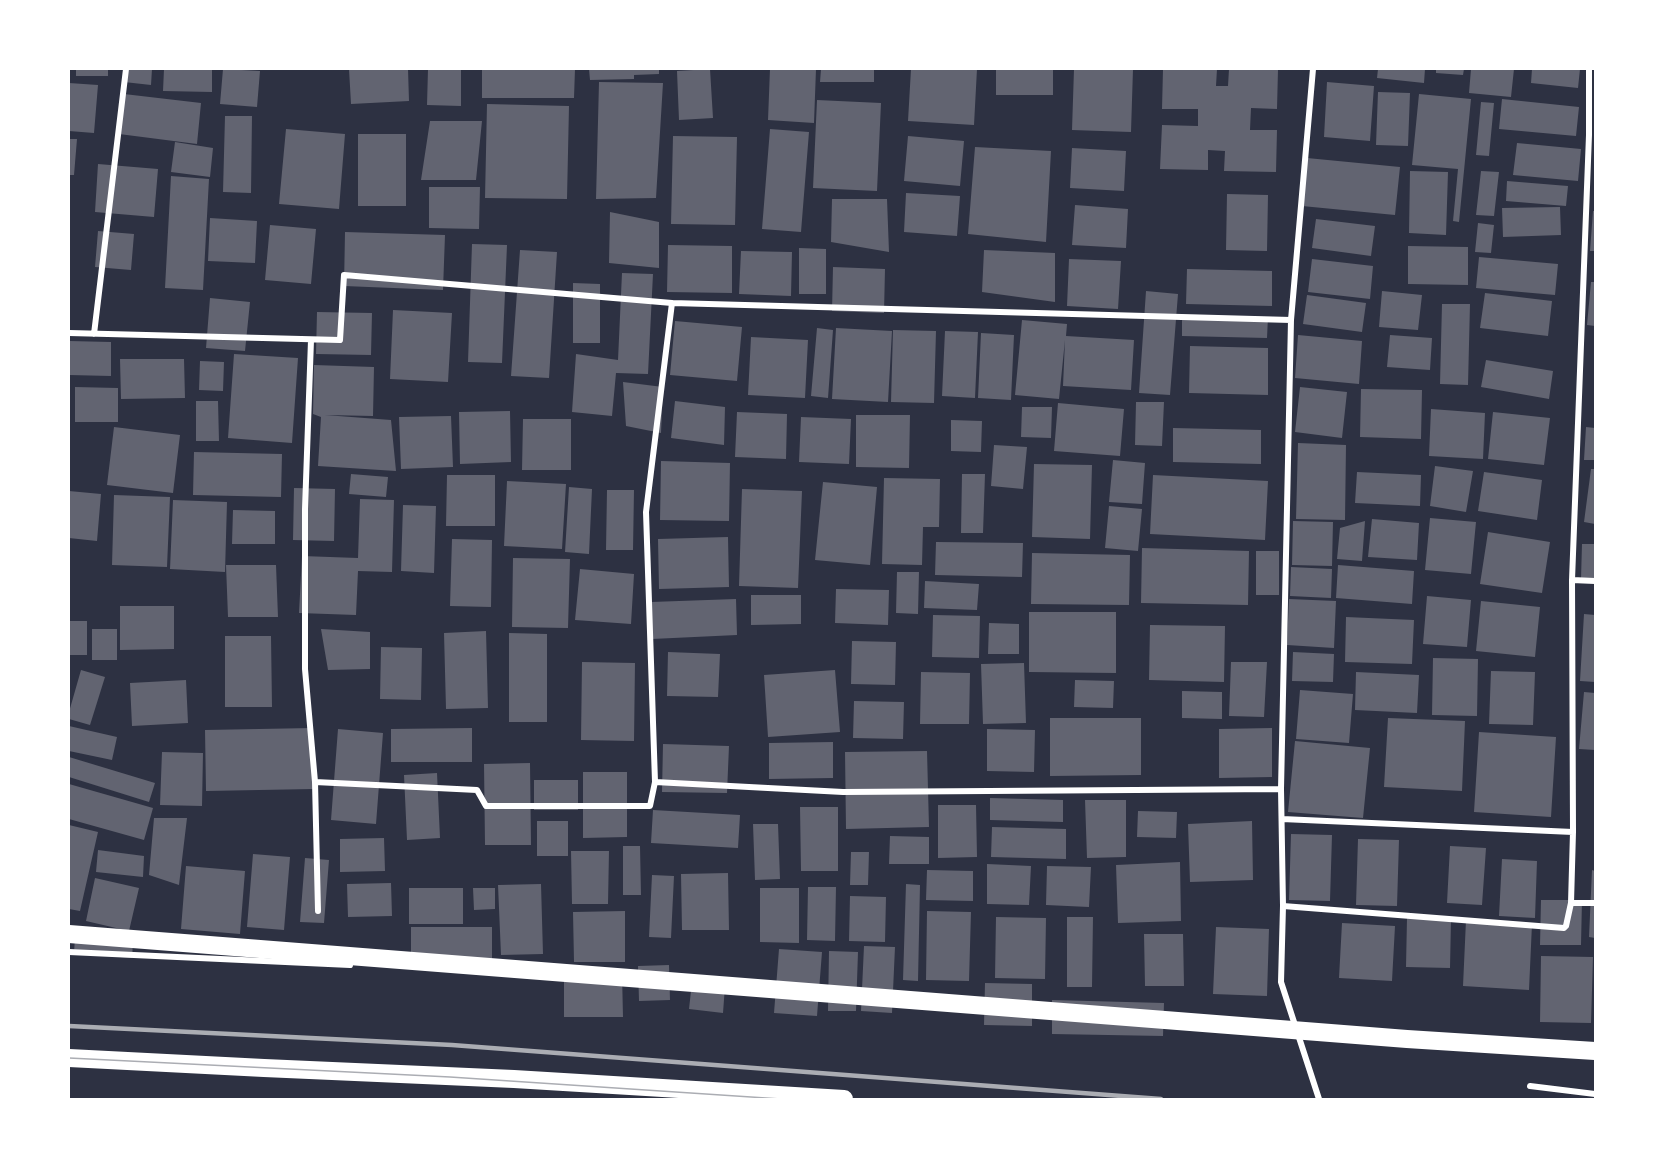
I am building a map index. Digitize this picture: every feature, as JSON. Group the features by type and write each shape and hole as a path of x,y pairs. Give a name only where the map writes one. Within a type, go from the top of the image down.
{"highway":[{"path":"69,934 1383,1037 1595,1051"},
{"path":"69,1058 525,1080 844,1099"}],"street":[{"path":"94,334 126,69"},
{"path":"1313,69 1291,320 1281,789 1283,906 1281,982 1319,1099"},
{"path":"1283,906 1564,928 1566,926 1571,903 1573,832 1572,580 1589,135 1589,69"},
{"path":"69,333 340,340 344,275 672,303 1291,320"},
{"path":"315,782 477,790 486,806 650,806 655,782 646,512 672,303"},
{"path":"311,340 305,509 305,669 315,782 318,911"},
{"path":"1572,580 1595,581"},
{"path":"655,782 843,792 1281,789"},
{"path":"1281,819 1573,832"},
{"path":"1571,903 1595,903"},
{"path":"69,952 355,965"},
{"path":"378,966 604,976"},
{"path":"1530,1086 1595,1094"}],"building":[{"path":"76,69 108,69 108,76 76,76"},
{"path":"125,69 152,69 151,85 124,82"},
{"path":"164,69 212,69 212,92 163,91"},
{"path":"223,69 260,71 257,107 220,104"},
{"path":"349,69 408,69 409,101 351,104"},
{"path":"428,69 461,69 461,106 427,105"},
{"path":"482,69 575,69 574,98 482,98"},
{"path":"589,69 659,69 659,74 634,75 634,79 590,80"},
{"path":"710,69 713,118 679,120 677,71"},
{"path":"770,69 816,69 814,123 768,120"},
{"path":"821,69 874,69 874,82 820,82"},
{"path":"911,69 977,69 974,125 908,121"},
{"path":"996,69 1053,69 1053,95 996,95"},
{"path":"1074,69 1133,69 1131,132 1072,130"},
{"path":"1163,69 1217,69 1216,86 1228,86 1229,69 1278,70 1277,109 1251,108 1250,130 1277,130 1276,172 1224,171 1225,151 1208,150 1208,170 1160,169 1162,125 1198,126 1198,109 1162,109"},
{"path":"1378,69 1425,69 1424,83 1377,78"},
{"path":"1436,69 1464,69 1463,75 1436,73"},
{"path":"1471,69 1514,69 1511,97 1469,93"},
{"path":"1532,69 1580,69 1578,88 1531,83"},
{"path":"599,82 663,83 656,198 596,199"},
{"path":"1327,82 1374,86 1370,141 1324,137"},
{"path":"69,83 98,85 94,133 69,131"},
{"path":"1378,92 1410,93 1408,146 1376,145"},
{"path":"124,94 201,103 197,144 119,134"},
{"path":"1419,94 1471,99 1459,222 1453,221 1458,169 1412,165"},
{"path":"1502,99 1579,107 1576,136 1499,129"},
{"path":"817,100 881,103 877,191 813,188"},
{"path":"1481,102 1494,103 1489,156 1476,155"},
{"path":"487,104 569,106 567,199 485,198"},
{"path":"225,116 252,116 251,193 223,192"},
{"path":"430,121 482,121 476,180 421,180"},
{"path":"286,129 345,134 339,209 279,204"},
{"path":"770,129 809,132 801,232 762,229"},
{"path":"358,134 406,134 406,206 358,206"},
{"path":"673,136 737,137 735,225 671,224"},
{"path":"908,136 964,141 960,186 904,181"},
{"path":"69,139 77,139 74,175 69,175"},
{"path":"175,142 213,148 210,177 171,172"},
{"path":"1517,143 1581,149 1578,181 1513,175"},
{"path":"975,147 1051,151 1046,242 968,234"},
{"path":"1072,148 1126,151 1124,191 1070,188"},
{"path":"1307,158 1400,167 1395,215 1302,206"},
{"path":"98,164 158,169 154,217 95,212"},
{"path":"1410,171 1448,172 1446,235 1409,233"},
{"path":"1481,171 1499,172 1494,216 1476,215"},
{"path":"171,176 209,179 203,290 165,288"},
{"path":"1507,181 1568,186 1566,206 1506,201"},
{"path":"429,187 480,187 479,229 429,228"},
{"path":"906,193 960,196 957,236 904,232"},
{"path":"1227,194 1268,195 1267,251 1226,250"},
{"path":"832,199 887,199 889,252 831,242"},
{"path":"1075,205 1128,209 1126,248 1072,245"},
{"path":"1560,207 1561,235 1503,237 1502,208"},
{"path":"1593,211 1595,211 1595,251 1590,251"},
{"path":"610,212 659,222 659,268 609,263"},
{"path":"210,218 257,221 255,263 208,261"},
{"path":"1316,219 1375,226 1371,256 1312,248"},
{"path":"1478,223 1494,225 1491,253 1475,252"},
{"path":"270,225 316,229 311,284 265,280"},
{"path":"98,231 134,234 131,270 95,267"},
{"path":"345,232 445,235 443,290 344,286"},
{"path":"472,244 507,245 502,363 468,362"},
{"path":"668,245 732,246 732,293 667,292"},
{"path":"1408,246 1468,247 1468,285 1408,284"},
{"path":"799,248 826,249 826,294 799,294"},
{"path":"520,250 557,252 549,378 511,376"},
{"path":"984,250 1055,253 1055,302 982,292"},
{"path":"741,251 792,252 791,296 739,294"},
{"path":"1479,257 1558,264 1555,295 1476,288"},
{"path":"1069,259 1121,261 1118,309 1067,306"},
{"path":"1312,259 1373,266 1370,299 1308,292"},
{"path":"833,267 885,269 884,313 832,311"},
{"path":"1187,269 1272,271 1272,306 1186,304"},
{"path":"622,273 653,274 648,374 616,373 612,416 572,412 576,354 618,360"},
{"path":"1591,282 1595,282 1595,326 1587,325"},
{"path":"573,283 600,284 600,343 573,343"},
{"path":"1146,291 1178,294 1170,395 1139,393"},
{"path":"1382,291 1422,295 1418,330 1379,327"},
{"path":"1485,293 1552,301 1548,336 1480,328"},
{"path":"1307,295 1366,303 1362,332 1303,324"},
{"path":"210,298 250,302 245,351 206,348"},
{"path":"1442,304 1470,304 1468,385 1440,384"},
{"path":"393,310 452,313 448,382 390,379"},
{"path":"317,312 372,313 371,355 316,354"},
{"path":"1182,315 1268,317 1267,338 1182,336"},
{"path":"1022,320 1067,324 1066,336 1134,340 1131,390 1063,386 1065,340 1059,399 1015,395"},
{"path":"675,321 742,327 737,381 670,375"},
{"path":"817,328 833,330 828,398 811,396"},
{"path":"836,328 892,331 888,402 832,399"},
{"path":"893,330 936,331 934,403 891,402"},
{"path":"945,331 978,332 975,398 942,396"},
{"path":"981,333 1014,335 1011,400 978,398"},
{"path":"1298,335 1362,341 1359,384 1295,378"},
{"path":"1390,335 1432,338 1430,370 1387,367"},
{"path":"751,337 808,340 805,398 748,395"},
{"path":"69,341 111,342 111,376 69,375"},
{"path":"1190,346 1268,348 1268,395 1189,393"},
{"path":"234,354 298,358 292,443 228,438"},
{"path":"120,359 184,359 185,398 121,399"},
{"path":"1486,360 1553,371 1549,399 1481,387"},
{"path":"200,361 224,362 223,391 199,390"},
{"path":"314,365 374,367 373,416 325,415 391,420 396,471 318,466 321,417 313,414"},
{"path":"623,382 663,387 661,433 626,426"},
{"path":"75,387 118,388 118,422 75,422"},
{"path":"1300,387 1347,392 1342,438 1295,432"},
{"path":"1361,389 1422,390 1421,439 1360,437"},
{"path":"196,401 218,401 219,441 196,441"},
{"path":"675,401 725,407 724,445 671,438"},
{"path":"1136,402 1164,402 1162,446 1135,445"},
{"path":"1058,403 1124,409 1120,456 1054,451"},
{"path":"1022,407 1052,407 1051,438 1021,437"},
{"path":"1431,409 1485,413 1483,459 1429,456"},
{"path":"510,411 511,462 460,464 459,412"},
{"path":"737,412 787,414 786,459 735,457"},
{"path":"1493,412 1550,418 1544,465 1488,459"},
{"path":"856,415 910,415 909,468 856,467"},
{"path":"451,416 453,467 401,469 399,417"},
{"path":"801,417 851,419 849,464 799,462"},
{"path":"523,419 571,419 571,470 522,470"},
{"path":"951,420 982,421 981,452 951,451"},
{"path":"114,427 180,435 173,493 107,485"},
{"path":"1586,427 1595,428 1595,460 1584,460"},
{"path":"1173,428 1261,430 1261,464 1173,462"},
{"path":"1298,443 1346,445 1345,520 1296,519"},
{"path":"994,445 1027,447 1023,489 991,486"},
{"path":"194,452 282,454 281,497 193,495"},
{"path":"1113,460 1145,463 1142,504 1109,502"},
{"path":"661,461 730,463 729,521 660,520"},
{"path":"1034,464 1092,465 1090,539 1032,537"},
{"path":"1435,466 1473,471 1466,512 1430,506"},
{"path":"1591,469 1595,469 1595,524 1584,522"},
{"path":"1357,472 1421,475 1420,506 1355,503"},
{"path":"1484,472 1542,480 1537,520 1478,511"},
{"path":"351,474 388,477 386,497 349,494"},
{"path":"962,474 985,474 983,533 961,533"},
{"path":"447,475 495,475 495,526 446,526"},
{"path":"1153,475 1268,481 1265,540 1150,534"},
{"path":"884,478 940,479 939,527 923,527 922,565 882,564"},
{"path":"507,481 566,484 562,549 504,546"},
{"path":"823,482 877,487 870,565 815,560"},
{"path":"569,487 592,489 589,554 565,552"},
{"path":"294,488 335,489 334,541 293,540"},
{"path":"742,489 802,491 798,588 739,586"},
{"path":"607,490 634,490 633,550 606,550"},
{"path":"69,491 101,494 97,541 69,538"},
{"path":"114,495 170,497 167,567 112,565"},
{"path":"360,499 394,500 392,572 358,571 356,615 299,613 302,556 358,558"},
{"path":"173,500 227,502 225,572 170,569"},
{"path":"403,505 436,506 434,573 401,571"},
{"path":"1109,506 1142,509 1138,551 1105,548"},
{"path":"233,510 275,511 275,544 232,544"},
{"path":"1430,518 1476,522 1471,574 1425,570"},
{"path":"1372,519 1419,523 1417,560 1368,557"},
{"path":"1293,521 1333,522 1332,566 1292,565"},
{"path":"1365,521 1362,561 1337,559 1340,528"},
{"path":"1488,532 1550,542 1542,593 1480,584"},
{"path":"728,537 729,587 659,589 658,539"},
{"path":"452,539 492,540 491,607 450,606"},
{"path":"936,542 1023,543 1022,577 935,575"},
{"path":"1582,544 1595,544 1595,580 1581,579"},
{"path":"1142,548 1249,551 1248,605 1141,603"},
{"path":"1256,551 1279,551 1279,595 1256,595"},
{"path":"1032,553 1130,555 1129,605 1031,604"},
{"path":"513,558 570,559 568,628 512,627"},
{"path":"226,565 276,565 278,617 228,617"},
{"path":"1338,565 1414,571 1412,604 1336,598"},
{"path":"1291,567 1332,569 1331,598 1290,596"},
{"path":"580,569 634,574 631,624 575,620"},
{"path":"897,572 919,572 918,614 896,613"},
{"path":"925,581 979,584 977,610 924,608"},
{"path":"836,589 889,590 888,625 835,623"},
{"path":"751,595 801,595 801,624 751,625"},
{"path":"1427,596 1471,600 1467,647 1423,644"},
{"path":"736,599 737,635 652,639 651,602"},
{"path":"1289,599 1336,601 1334,648 1287,645"},
{"path":"1481,601 1540,607 1535,657 1476,651"},
{"path":"120,606 174,606 174,649 120,650"},
{"path":"1029,612 1116,612 1116,673 1029,672"},
{"path":"1584,614 1595,615 1595,682 1580,681"},
{"path":"933,615 980,616 979,658 932,657"},
{"path":"1346,617 1414,620 1412,664 1345,662"},
{"path":"69,621 87,621 87,655 69,655"},
{"path":"989,623 1019,624 1019,654 988,654"},
{"path":"1150,625 1225,626 1224,682 1149,680"},
{"path":"92,629 117,629 117,660 92,660"},
{"path":"321,629 370,632 370,669 328,670"},
{"path":"486,631 488,708 446,709 444,633"},
{"path":"509,633 547,634 547,722 509,722"},
{"path":"225,636 271,636 272,707 225,707"},
{"path":"852,641 896,642 895,685 851,684"},
{"path":"381,647 422,648 421,700 380,699"},
{"path":"668,652 720,654 718,697 667,696"},
{"path":"1293,652 1334,654 1333,682 1292,681"},
{"path":"1433,658 1478,659 1477,716 1432,715"},
{"path":"582,662 635,663 634,741 581,740"},
{"path":"1231,662 1267,662 1264,717 1229,716"},
{"path":"1024,663 1026,723 983,724 981,664"},
{"path":"81,670 105,677 90,725 69,719"},
{"path":"835,670 840,732 768,737 764,675"},
{"path":"1491,671 1535,672 1533,725 1489,724"},
{"path":"921,672 970,673 969,724 920,724"},
{"path":"1356,672 1419,675 1417,713 1355,710"},
{"path":"186,680 188,723 132,726 130,683"},
{"path":"1075,680 1114,681 1113,708 1074,707"},
{"path":"1300,690 1353,694 1349,743 1296,739"},
{"path":"1182,691 1222,692 1222,719 1182,718"},
{"path":"1584,692 1595,693 1595,750 1579,749"},
{"path":"854,701 904,702 903,739 853,738"},
{"path":"1050,718 1141,718 1141,775 1050,776"},
{"path":"1388,718 1465,721 1462,791 1384,787"},
{"path":"69,726 117,737 112,760 69,751"},
{"path":"312,728 313,789 206,791 205,730"},
{"path":"472,728 472,762 391,762 391,729"},
{"path":"1272,728 1272,777 1219,778 1219,729"},
{"path":"338,729 383,733 376,824 331,820"},
{"path":"987,729 1035,730 1034,772 987,771"},
{"path":"1479,732 1556,737 1551,817 1474,812"},
{"path":"1295,741 1370,748 1363,818 1288,812"},
{"path":"833,742 833,778 769,779 769,743"},
{"path":"663,744 729,746 727,793 662,792"},
{"path":"927,751 929,827 846,829 845,752"},
{"path":"162,752 203,753 202,806 160,805"},
{"path":"69,757 155,783 149,802 69,777"},
{"path":"530,763 531,845 485,845 484,764"},
{"path":"583,772 627,772 627,837 583,838"},
{"path":"437,773 440,838 407,840 404,775"},
{"path":"534,780 578,780 578,810 534,810"},
{"path":"69,784 153,808 144,840 69,819"},
{"path":"990,798 1063,800 1063,822 990,820"},
{"path":"1085,800 1126,800 1126,857 1087,858"},
{"path":"938,805 976,805 977,857 938,858"},
{"path":"800,807 838,807 838,871 801,871"},
{"path":"653,810 740,815 738,848 651,843"},
{"path":"1138,811 1177,812 1176,838 1137,837"},
{"path":"154,818 187,818 179,885 149,875"},
{"path":"537,821 568,821 568,856 537,856"},
{"path":"1252,821 1253,880 1190,882 1188,824"},
{"path":"753,824 778,824 780,879 755,880"},
{"path":"69,825 98,832 80,911 69,909"},
{"path":"992,827 1066,829 1066,859 991,857"},
{"path":"1291,834 1332,835 1330,901 1289,900"},
{"path":"890,836 929,837 929,864 889,864"},
{"path":"384,838 385,871 340,872 340,839"},
{"path":"1358,839 1399,840 1397,906 1356,905"},
{"path":"623,846 640,846 641,895 623,895"},
{"path":"1450,846 1486,848 1482,905 1447,903"},
{"path":"98,850 144,856 143,877 96,872"},
{"path":"571,851 609,851 608,904 572,904"},
{"path":"851,852 869,852 868,885 850,885"},
{"path":"253,854 290,857 284,930 247,927"},
{"path":"305,858 329,860 324,923 300,922"},
{"path":"1502,859 1537,861 1535,918 1499,916"},
{"path":"1180,862 1181,921 1118,923 1116,865"},
{"path":"987,864 1031,866 1029,905 987,904"},
{"path":"186,866 245,871 240,934 181,929"},
{"path":"1047,866 1091,867 1089,907 1046,905"},
{"path":"927,870 973,871 973,901 926,900"},
{"path":"1592,870 1595,871 1595,938 1589,937"},
{"path":"728,873 729,930 682,930 681,874"},
{"path":"652,875 674,876 671,938 649,937"},
{"path":"95,878 139,888 129,931 86,921"},
{"path":"391,883 392,916 348,917 347,884"},
{"path":"541,884 543,954 501,955 498,885"},
{"path":"906,884 920,885 918,981 903,980"},
{"path":"808,887 836,887 835,941 807,940"},
{"path":"409,888 463,888 463,924 409,924"},
{"path":"473,888 495,888 495,909 474,910"},
{"path":"760,888 799,888 799,943 760,942"},
{"path":"850,896 886,897 885,942 849,941"},
{"path":"1541,900 1582,900 1581,945 1540,945"},
{"path":"625,911 625,962 574,962 573,912"},
{"path":"927,911 971,912 969,981 926,980"},
{"path":"996,917 1046,918 1045,979 995,978"},
{"path":"1067,917 1093,917 1092,987 1067,987"},
{"path":"1407,918 1451,919 1450,968 1406,967"},
{"path":"1466,920 1532,924 1529,990 1463,986"},
{"path":"1342,923 1395,926 1392,981 1339,978"},
{"path":"411,927 492,927 492,960 411,961"},
{"path":"1216,927 1269,929 1267,996 1213,994"},
{"path":"1144,934 1183,934 1184,986 1145,986"},
{"path":"75,937 133,942 132,958 74,953"},
{"path":"864,946 895,947 892,1013 861,1011"},
{"path":"779,949 822,952 817,1016 774,1013"},
{"path":"829,951 858,952 856,1011 828,1011"},
{"path":"1541,956 1593,957 1591,1023 1540,1022"},
{"path":"669,965 670,1000 639,1001 638,966"},
{"path":"564,973 622,973 623,1017 564,1017"},
{"path":"692,982 725,986 723,1013 689,1009"},
{"path":"985,983 1032,984 1032,1026 984,1025"},
{"path":"1052,1000 1164,1003 1163,1036 1052,1034"}],"tram line":[{"path":"69,1058 450,1077 781,1099"}],"railway":[{"path":"69,1026 452,1045 1161,1099"}]}
